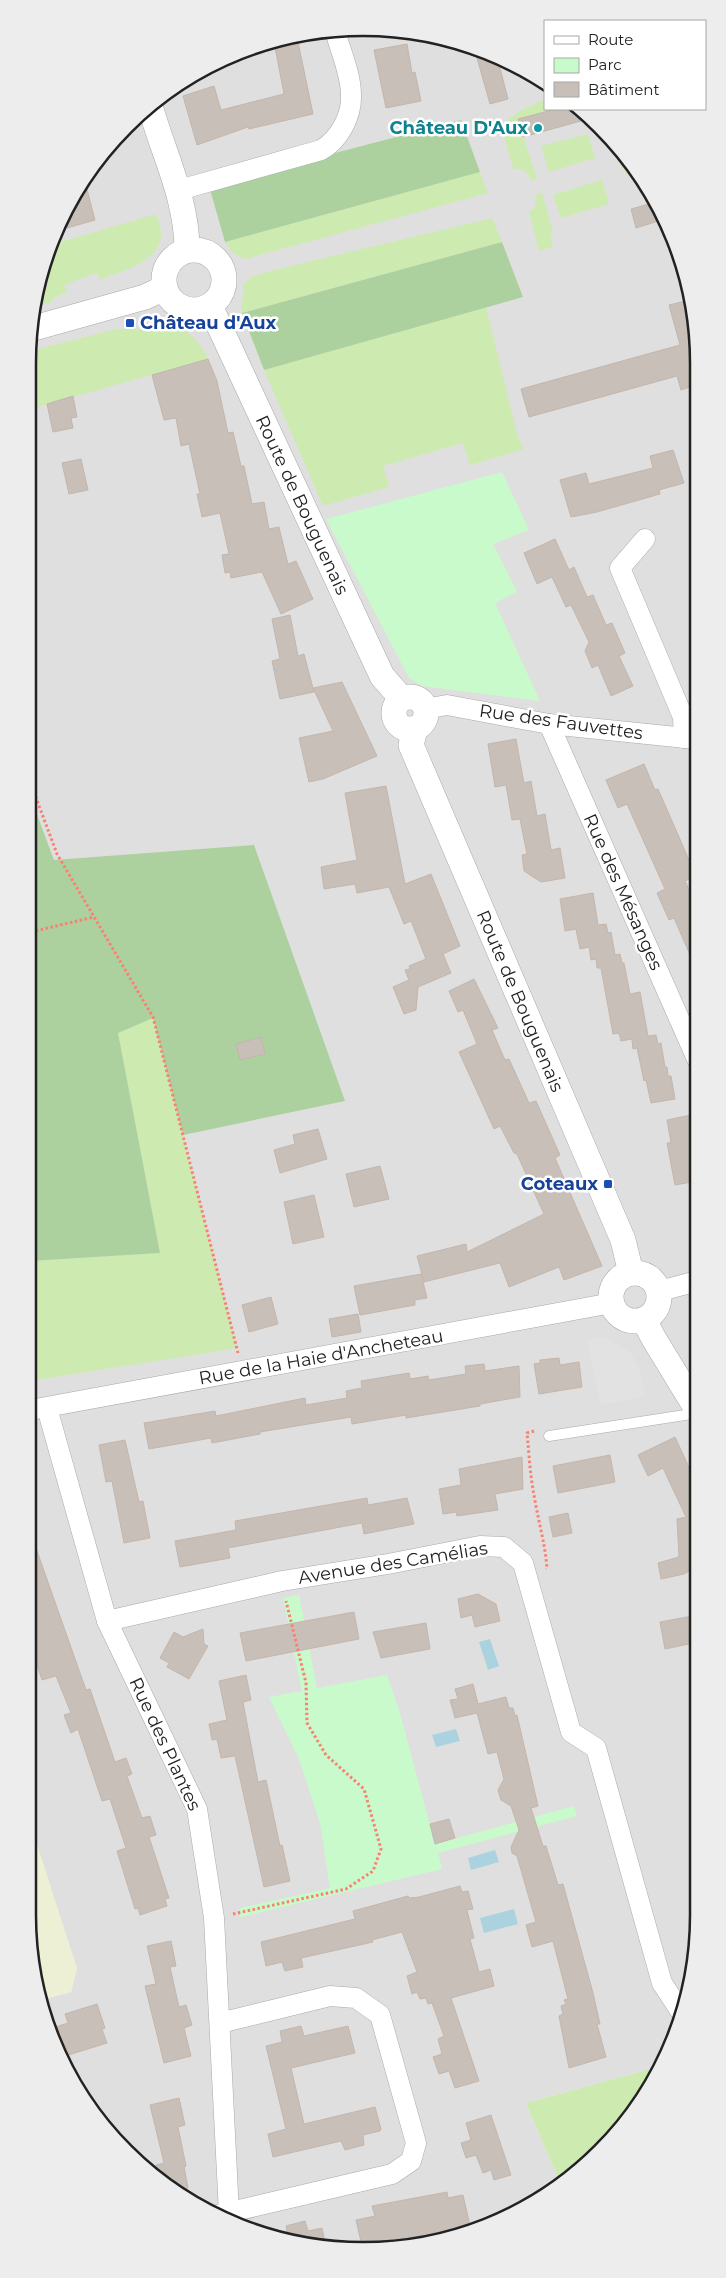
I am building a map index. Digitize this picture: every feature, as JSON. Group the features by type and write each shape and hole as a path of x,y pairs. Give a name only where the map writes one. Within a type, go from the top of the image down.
{"street":[{"path":"179,190 321,150 332,144 340,134 351,95 337,37"},
{"path":"152,114 158,136 179,190 187,228 187,250"},
{"path":"187,250 207,253 218,263 223,272 223,288 220,296 210,306 194,311 184,309 169,298 164,288 166,267 176,255 187,250"},
{"path":"38,327 144,297 164,288"},
{"name":"Route de Bouguenais","path":"210,306 382,676 402,699 395,707 394,717 400,726 409,730 420,719"},
{"path":"645,539 620,568 683,717 690,738"},
{"name":"Rue des Fauvettes","path":"420,719 447,705 549,724 690,738"},
{"name":"Route de Bouguenais","path":"420,719 412,745 623,1240 631,1273"},
{"name":"Rue des Mésanges","path":"549,724 690,1044"},
{"path":"631,1273 649,1277 660,1291 656,1309 644,1320 630,1321 622,1318 616,1312 612,1303 614,1286 619,1280 631,1273"},
{"path":"660,1291 690,1283"},
{"name":"Rue de la Haie d'Ancheteau","path":"38,1409 612,1303"},
{"path":"644,1320 690,1399"},
{"name":"Rue des Plantes","path":"38,1409 107,1621 197,1809 214,1918 220,2023 222,2210"},
{"name":"Avenue des Camélias","path":"107,1621 282,1581 388,1564 480,1546 504,1546 523,1563 571,1732 596,1748 662,1983 677,2005"},
{"path":"220,2023 330,1996 356,1998 380,2015 416,2143 411,2161 392,2174 228,2213"}],"lane":[{"path":"550,1436 690,1413"}],"path":[{"path":"36,798 57,854 153,1017 242,1371"},
{"path":"36,931 94,917"},
{"path":"526,1575 548,1568 544,1536 533,1494 527,1433 538,1430 550,1436"},
{"path":"214,1918 346,1889 373,1871 380,1849 364,1788 326,1755 308,1723 306,1683 282,1581"}],"shaded area":[{"path":"363,36 406,39 448,47 508,70 544,90 544,110 569,110 594,132 635,181 656,218 679,278 687,320 690,363 690,1915 687,1958 679,2000 665,2040 651,2069 526,2103 558,2177 545,2187 508,2208 448,2231 406,2239 363,2242 320,2239 278,2231 238,2217 181,2187 132,2146 91,2097 70,2060 47,2000 47,1998 71,1992 77,1969 36,1842 36,363 39,320 47,278 61,238 80,200 91,181 117,148 164,104 181,91 218,70 278,47 342,37"},
{"path":"605,1337 631,1353 638,1365 646,1396 601,1405 587,1340"}],"green space":[{"path":"544,99 544,110 553,110 518,120 537,179 531,180 524,171 513,169 501,125 520,111"},
{"path":"461,120 480,172 225,242 209,186"},
{"path":"588,134 595,158 549,172 541,146"},
{"path":"620,162 633,178 627,174"},
{"path":"480,172 488,193 245,259 233,253 225,242"},
{"path":"602,180 609,204 561,218 553,195"},
{"path":"542,192 553,232 550,233 553,247 539,251 529,212 535,208 536,195"},
{"path":"156,214 161,231 160,243 155,251 139,264 100,280 97,273 64,285 67,292 55,297 50,303 42,305 47,278 60,242"},
{"path":"492,218 502,242 242,313 243,285 251,277"},
{"path":"502,242 523,297 264,370 242,313"},
{"path":"486,307 518,438 524,449 470,465 463,443 383,466 389,487 323,506 264,370"},
{"path":"160,322 180,327 195,339 208,359 36,407 37,349 116,329 148,329"},
{"path":"502,472 529,530 493,544 517,592 495,603 540,701 422,686 409,678 326,519"},
{"path":"36,812 54,860 254,845 345,1101 183,1135 153,1018 118,1033 160,1253 36,1261"},
{"path":"153,1017 237,1348 36,1380 36,1261 160,1253 117,1033"},
{"path":"299,1595 317,1688 387,1675 400,1713 435,1844 574,1806 577,1816 438,1853 442,1869 240,1917 240,1908 330,1888 320,1823 299,1759 269,1697 302,1691 283,1598"},
{"path":"36,1842 77,1969 71,1992 47,1998 37,1936"},
{"path":"651,2069 635,2097 609,2130 578,2161 558,2177 526,2103"}],"water":[{"path":"490,1639 499,1666 488,1670 479,1642"},
{"path":"456,1729 460,1741 436,1747 432,1735"},
{"path":"495,1850 499,1862 471,1870 468,1858"},
{"path":"514,1909 518,1924 484,1933 480,1918"}],"building":[{"path":"298,43 313,114 249,129 248,127 197,145 183,96 214,86 221,110 284,94 275,48"},
{"path":"407,44 412,73 415,72 421,101 386,108 374,50"},
{"path":"477,57 500,66 508,99 490,104"},
{"name":"Château D'Aux","path":"552,110 569,110 582,121 523,137 518,119"},
{"path":"87,188 95,220 67,228 70,218"},
{"path":"648,204 657,221 636,228 631,209"},
{"path":"683,302 689,342 690,387 681,390 677,376 529,417 521,389 680,345 669,305"},
{"path":"208,359 217,381 228,433 233,432 241,466 244,466 252,504 264,502 269,529 279,527 288,564 296,561 313,599 281,614 262,572 231,578 230,572 225,573 222,555 229,554 220,513 202,517 197,494 200,494 189,444 181,446 176,418 164,420 152,375"},
{"path":"73,396 77,417 71,418 73,428 53,432 47,404"},
{"path":"673,450 684,483 659,490 660,494 597,512 571,517 560,480 586,473 589,484 653,468 650,456"},
{"path":"81,459 88,490 69,494 62,463"},
{"path":"555,539 569,570 574,567 587,597 593,595 606,625 612,623 625,653 619,656 633,686 611,696 598,665 592,668 585,651 589,642 571,605 566,607 552,577 537,584 524,553"},
{"path":"290,615 298,656 304,654 314,692 280,699 272,661 280,659 272,619"},
{"path":"342,682 377,756 323,779 309,782 299,738 333,731 313,688"},
{"path":"516,739 524,783 531,781 537,816 545,814 551,850 560,848 565,878 541,882 524,871 522,855 527,854 520,819 512,820 506,785 495,787 488,744"},
{"path":"644,764 655,790 658,789 690,862 690,879 685,881 690,892 690,955 674,918 669,920 657,893 665,889 627,804 618,808 606,780"},
{"path":"386,786 405,884 431,874 460,946 443,954 451,973 418,987 416,1010 404,1014 393,987 409,980 405,970 410,969 409,966 426,959 411,921 404,924 389,887 357,893 355,884 324,889 321,867 357,860 345,793"},
{"path":"593,893 598,925 606,924 608,933 611,932 615,955 620,954 622,963 624,963 630,994 640,992 648,1036 656,1035 658,1044 661,1043 665,1067 667,1067 668,1076 671,1076 675,1099 651,1103 637,1048 633,1049 632,1039 621,1041 619,1033 613,1034 601,968 597,968 596,959 591,960 589,947 580,949 576,929 565,931 560,899"},
{"path":"474,979 498,1028 492,1030 505,1060 509,1059 529,1103 536,1101 560,1155 555,1158 602,1266 564,1280 559,1267 509,1287 500,1263 424,1282 417,1256 466,1244 467,1252 544,1214 517,1154 514,1153 500,1126 494,1129 459,1052 477,1044 463,1010 458,1012 449,991"},
{"path":"261,1037 265,1054 240,1060 236,1044"},
{"path":"690,1115 690,1182 675,1185 667,1143 671,1143 667,1120"},
{"path":"318,1129 327,1159 280,1173 274,1150 295,1144 293,1135"},
{"path":"380,1166 389,1199 354,1207 346,1174"},
{"path":"314,1195 324,1237 293,1244 284,1202"},
{"path":"421,1274 427,1298 415,1300 415,1305 360,1315 354,1286"},
{"path":"271,1297 278,1324 249,1332 242,1305"},
{"path":"358,1314 361,1332 332,1337 329,1319"},
{"path":"559,1358 560,1365 579,1362 582,1387 539,1394 534,1364 540,1363 540,1360"},
{"path":"484,1364 485,1371 519,1366 520,1397 480,1404 480,1406 406,1418 406,1415 352,1424 351,1417 260,1432 260,1434 212,1443 211,1438 149,1449 144,1423 215,1411 216,1416 305,1398 306,1405 347,1398 346,1391 362,1388 361,1381 409,1373 410,1379 428,1376 429,1380 466,1374 465,1366"},
{"path":"675,1437 690,1470 690,1571 684,1574 661,1579 658,1563 679,1557 677,1519 686,1517 663,1468 648,1476 638,1455"},
{"path":"125,1440 139,1502 143,1501 150,1538 124,1543 112,1481 106,1482 99,1445"},
{"path":"610,1455 615,1482 558,1493 553,1466"},
{"path":"522,1457 523,1489 495,1494 498,1510 457,1516 456,1512 443,1514 439,1489 461,1485 459,1469"},
{"path":"367,1498 368,1505 407,1498 414,1524 364,1534 362,1523 228,1548 230,1558 180,1567 175,1541 236,1530 235,1521"},
{"path":"568,1513 572,1533 553,1537 549,1517"},
{"path":"36,1548 86,1690 90,1689 115,1762 126,1758 132,1774 127,1776 142,1818 150,1816 156,1835 149,1837 169,1898 165,1899 167,1906 140,1915 138,1908 135,1909 117,1851 126,1848 110,1799 102,1801 78,1729 71,1733 64,1715 71,1713 56,1676 42,1680 36,1662"},
{"path":"478,1594 496,1604 500,1621 475,1627 472,1615 461,1618 458,1599"},
{"path":"354,1612 359,1639 246,1661 240,1633"},
{"path":"690,1616 690,1644 665,1649 660,1622"},
{"path":"426,1623 430,1649 381,1658 373,1632"},
{"path":"203,1629 204,1644 208,1646 189,1679 167,1667 169,1663 160,1658 174,1632 183,1637"},
{"path":"246,1675 251,1700 243,1702 258,1782 266,1780 280,1846 282,1845 290,1881 264,1887 235,1756 221,1758 217,1739 212,1740 209,1724 227,1720 219,1681"},
{"path":"473,1684 478,1704 506,1697 509,1708 513,1708 515,1716 517,1715 538,1806 531,1808 543,1846 546,1846 558,1885 563,1884 593,1993 600,2024 597,2024 606,2057 569,2068 559,2016 563,2014 561,2006 566,2004 564,2000 568,1999 553,1941 532,1947 526,1925 536,1922 517,1856 512,1853 511,1847 519,1830 511,1806 501,1800 498,1790 504,1779 497,1752 488,1754 477,1713 455,1718 450,1700 458,1699 455,1689"},
{"path":"449,1819 455,1838 435,1844 430,1824"},
{"path":"460,1886 462,1892 468,1891 473,1909 467,1910 474,1938 470,1939 479,1972 490,1969 494,1986 451,1998 479,2081 455,2088 449,2071 439,2074 433,2057 442,2054 438,2039 444,2036 432,2003 428,2004 426,1998 420,1999 417,1992 412,1994 407,1976 417,1972 402,1932 372,1940 373,1942 301,1958 303,1967 285,1971 282,1962 266,1966 261,1942 355,1919 353,1911 408,1896 409,1898 419,1897"},
{"path":"171,1941 176,1966 170,1967 179,2007 186,2005 192,2025 184,2028 191,2056 164,2063 145,1986 156,1984 147,1946"},
{"path":"97,2004 105,2028 102,2029 107,2043 68,2055 56,2027 68,2023 65,2014"},
{"path":"301,2026 304,2036 348,2026 355,2053 291,2068 304,2124 375,2107 381,2129 380,2131 363,2135 364,2145 345,2150 341,2141 273,2157 268,2134 286,2129 266,2046 282,2042 280,2031"},
{"path":"179,2098 185,2125 178,2127 186,2166 184,2167 188,2188 181,2187 157,2168 156,2165 164,2163 150,2105"},
{"path":"491,2115 511,2175 494,2180 491,2170 483,2173 476,2155 466,2158 461,2143 471,2140 466,2123"},
{"path":"447,2192 448,2198 463,2195 470,2223 448,2231 406,2239 361,2242 356,2220 375,2216 372,2206"},
{"path":"305,2221 308,2231 322,2228 324,2239 288,2233 286,2226"}],"place":[{"name":"Château D'Aux","path":"538,128"},
{"name":"Château d'Aux","path":"130,323"},
{"name":"Coteaux","path":"608,1184"}]}
